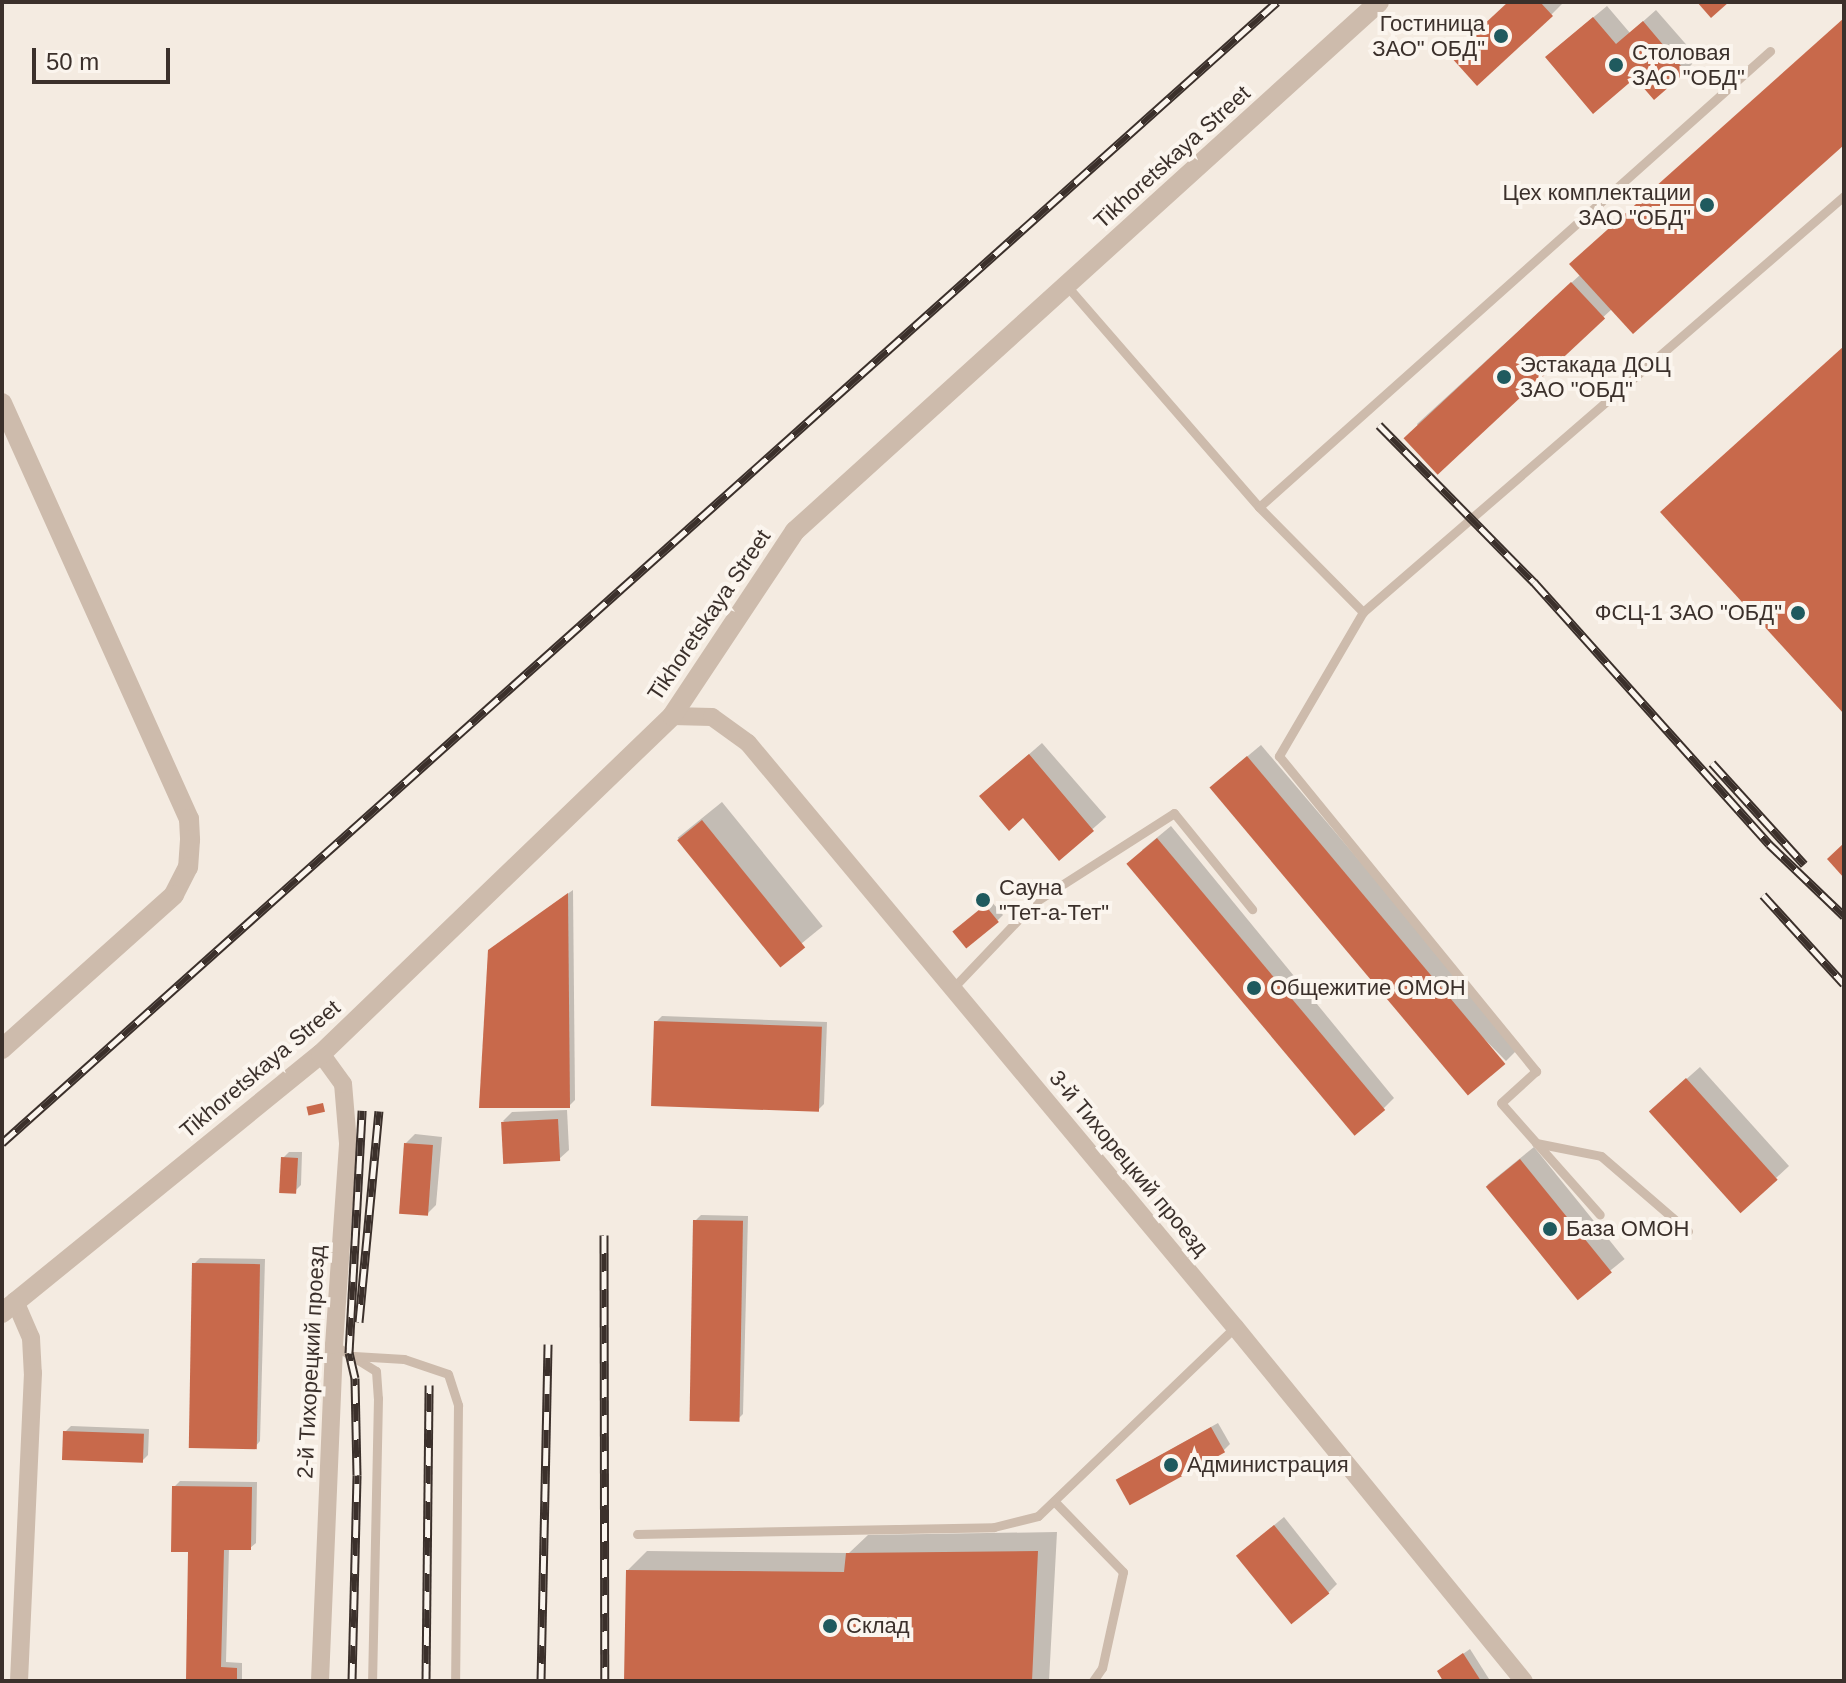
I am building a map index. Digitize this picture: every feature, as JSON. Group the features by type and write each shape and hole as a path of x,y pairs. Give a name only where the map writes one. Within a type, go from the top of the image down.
{"street":[{"name":"Tikhoretskaya Street","path":"8,1307 321,1054 672,716 795,531 1379,2"},
{"path":"2,403 189,819 190,840 188,867 174,895 2,1049"},
{"name":"3-й Тихорецкий проезд","path":"672,716 712,717 748,743 1235,1327 1524,1681"},
{"name":"2-й Тихорецкий проезд","path":"320,1681 334,1345 348,1143 343,1084 321,1054"},
{"path":"8,1307 31,1338 33,1373 19,1681"}],"lane":[{"path":"1259,507 1770,51"},
{"path":"1600,1215 1501,1103 1536,1071 1279,756 1363,612 1844,196"},
{"path":"1066,285 1259,507 1363,612"},
{"path":"953,988 1035,902 1174,813 1252,909"},
{"path":"1536,1143 1601,1156 1688,1231"},
{"path":"637,1534 994,1527 1038,1516 1235,1327"},
{"path":"334,1345 376,1371 372,1681"},
{"path":"354,1356 404,1359 448,1374 458,1405 455,1681"},
{"path":"1054,1501 1123,1572 1102,1668 1093,1681"}],"building":[{"name":"Гостиница ЗАО\" ОБД\"","path":"1508,2 1540,2 1553,16 1477,86 1450,56"},
{"path":"1697,2 1729,2 1711,18"},
{"name":"Столовая ЗАО \"ОБД\"","path":"1593,17 1616,44 1643,21 1686,72 1654,100 1635,78 1593,114 1545,57"},
{"name":"Цех комплектации ЗАО \"ОБД\"","path":"1844,18 1844,145 1633,334 1569,264"},
{"name":"Эстакада ДОЦ ЗАО \"ОБД\"","path":"1571,282 1605,319 1438,475 1404,438"},
{"name":"ФСЦ-1 ЗАО \"ОБД\"","path":"1844,346 1844,714 1660,512"},
{"path":"1029,754 1094,831 1059,861 1023,818 1009,831 979,796"},
{"path":"1247,756 1505,1064 1468,1095 1209,787"},
{"path":"702,820 805,947 780,968 677,840"},
{"name":"Общежитие ОМОН","path":"1157,838 1385,1110 1355,1136 1126,864"},
{"path":"1844,843 1844,878 1827,859"},
{"path":"568,893 570,1108 479,1108 488,950"},
{"path":"985,905 999,922 966,949 952,931"},
{"path":"654,1021 822,1027 819,1112 651,1106"},
{"path":"1686,1078 1778,1180 1741,1213 1649,1111"},
{"path":"323,1103 325,1112 308,1116 306,1107"},
{"path":"558,1119 560,1161 503,1164 501,1122"},
{"path":"404,1143 433,1145 428,1216 399,1214"},
{"path":"281,1157 298,1158 296,1194 279,1193"},
{"name":"База ОМОН","path":"1520,1159 1612,1272 1578,1300 1486,1187"},
{"path":"693,1220 743,1221 739,1422 689,1421"},
{"path":"192,1263 260,1264 257,1449 189,1448"},
{"name":"Администрация","path":"1211,1427 1225,1452 1130,1505 1116,1480"},
{"path":"63,1431 144,1434 143,1463 62,1460"},
{"path":"172,1486 252,1487 251,1550 224,1550 221,1667 237,1668 237,1681 186,1681 188,1552 171,1552"},
{"path":"1274,1525 1329,1593 1291,1624 1236,1556"},
{"name":"Склад","path":"1038,1551 1032,1681 624,1681 626,1570 844,1572 846,1553"},
{"path":"1463,1653 1481,1681 1443,1681 1437,1671"}],"railway":[{"path":"2,1143 1277,2"},
{"path":"1379,425 1534,582 1769,844 1844,916"},
{"path":"1712,763 1804,864"},
{"path":"1763,895 1844,984"},
{"path":"352,1681 357,1475 355,1378 349,1353 362,1110"},
{"path":"359,1322 379,1111"},
{"path":"604,1235 605,1681"},
{"path":"541,1681 548,1344"},
{"path":"426,1681 429,1385"}],"place":[{"name":"Гостиница ЗАО\" ОБД\"","path":"1501,36"},
{"name":"Столовая ЗАО \"ОБД\"","path":"1616,65"},
{"name":"Цех комплектации ЗАО \"ОБД\"","path":"1707,205"},
{"name":"Эстакада ДОЦ ЗАО \"ОБД\"","path":"1504,377"},
{"name":"ФСЦ-1 ЗАО \"ОБД\"","path":"1798,613"},
{"name":"Сауна \"Тет-а-Тет\"","path":"983,900"},
{"name":"Общежитие ОМОН","path":"1254,988"},
{"name":"База ОМОН","path":"1550,1229"},
{"name":"Администрация","path":"1171,1465"},
{"name":"Склад","path":"830,1626"}]}
